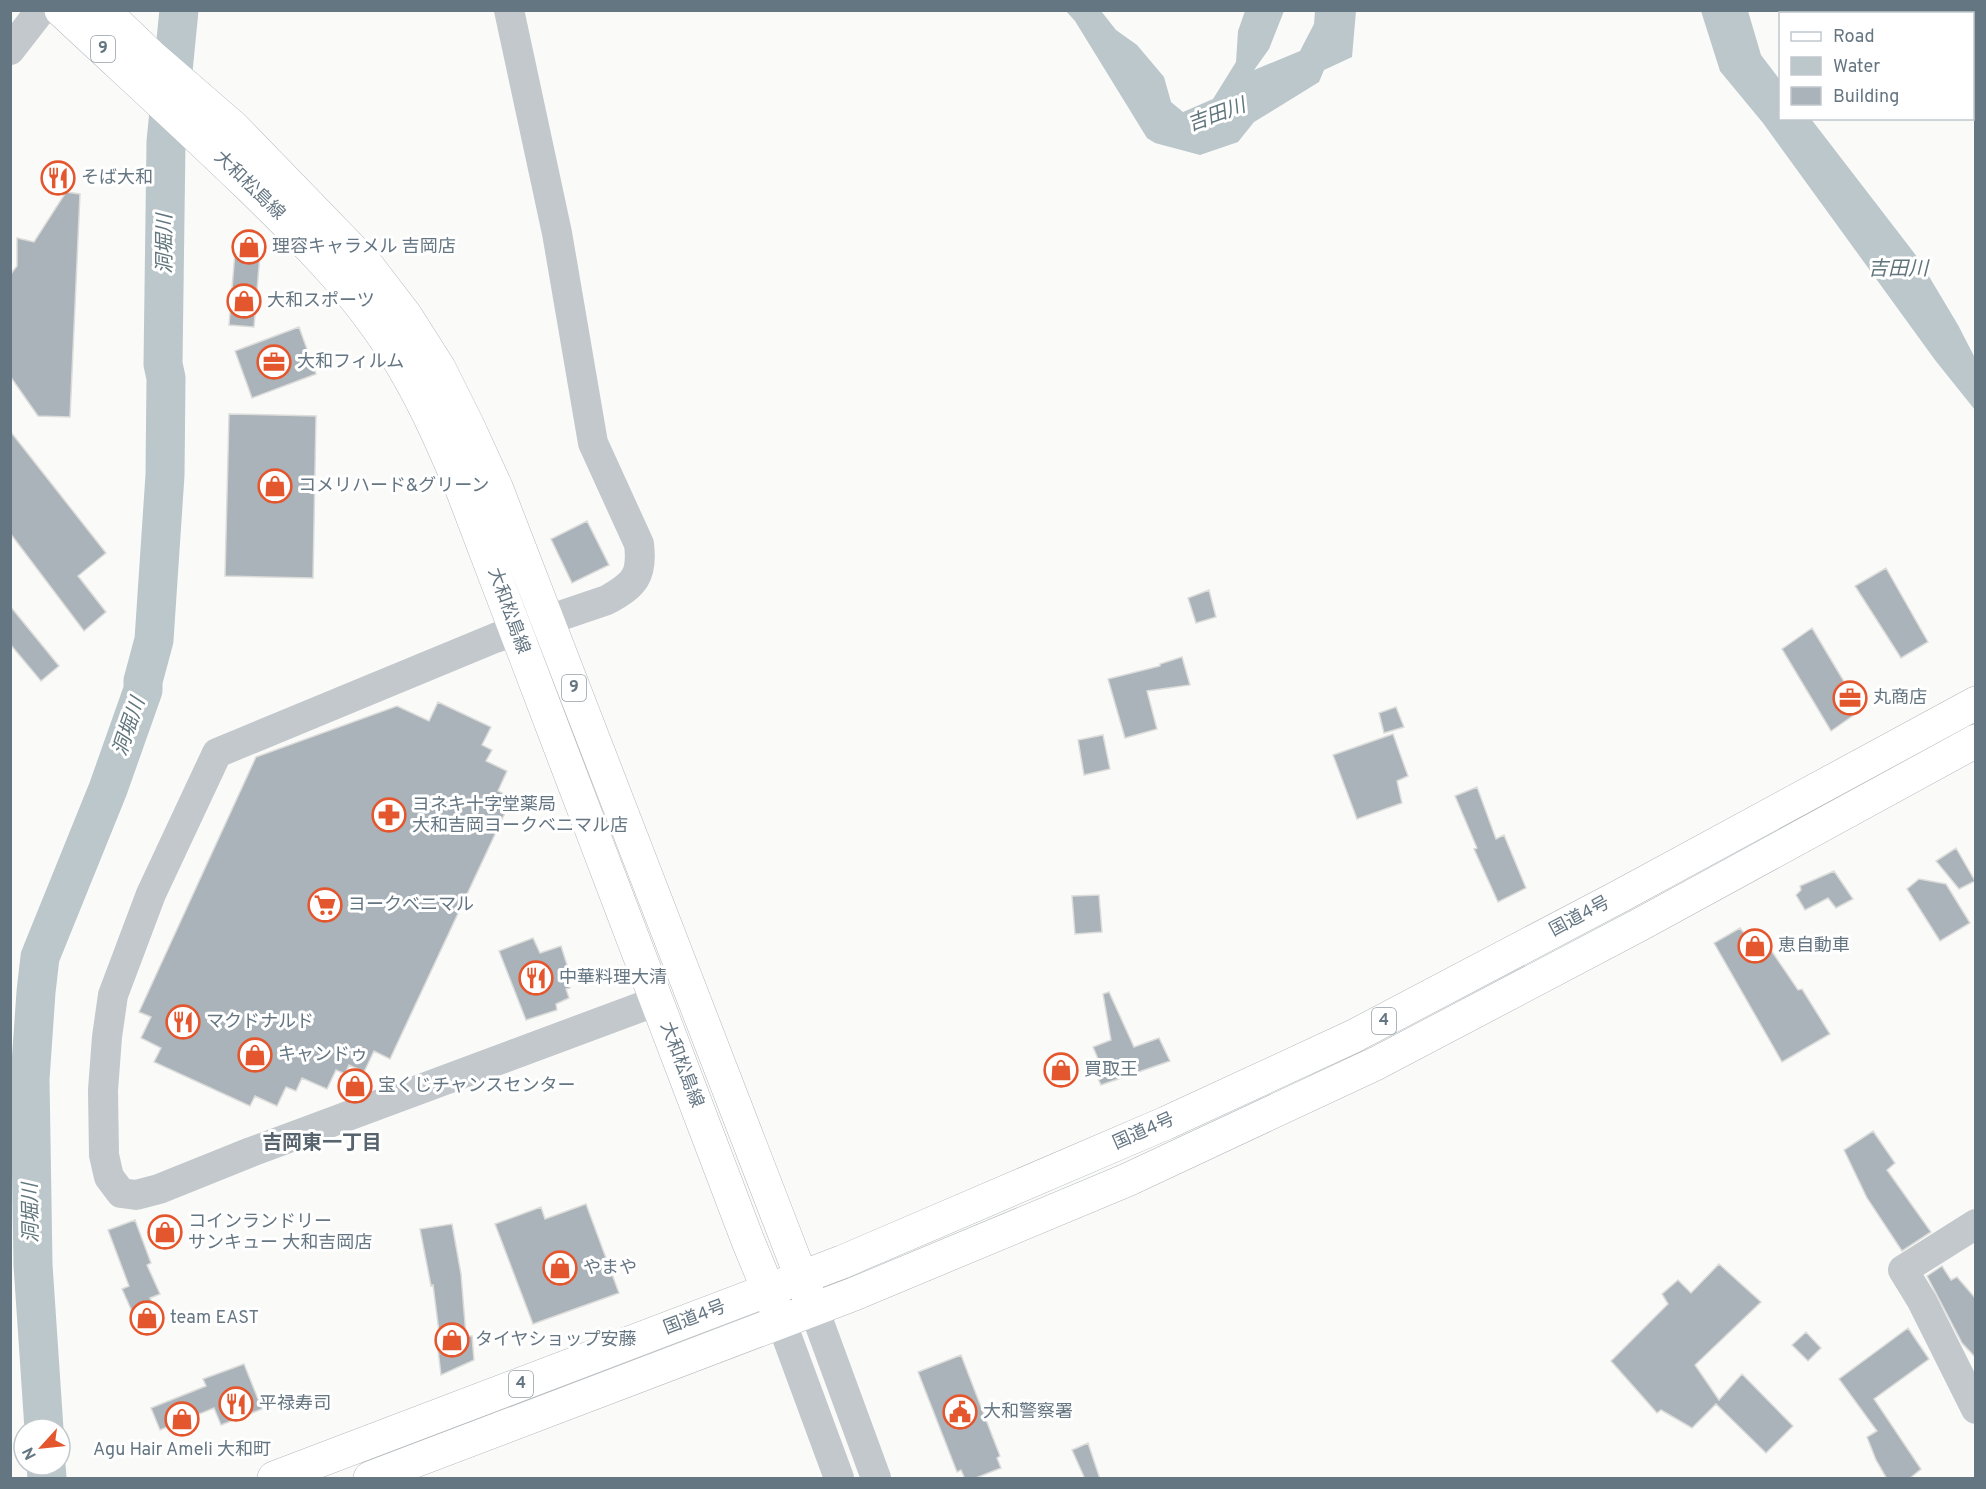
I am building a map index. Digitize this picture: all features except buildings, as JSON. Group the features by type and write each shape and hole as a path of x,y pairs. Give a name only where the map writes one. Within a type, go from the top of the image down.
{"main road":[{"name":"大和松島線","path":"61,10 220,157 302,237 381,331 416,390 442,441 464,492 515,631 781,1322"},
{"name":"大和松島線","path":"103,10 151,56 233,127 367,265 417,333 439,368 496,487 814,1309"},
{"name":"国道4号","path":"274,1479 842,1262 1166,1123 1354,1036 1620,896 1976,703"},
{"name":"国道4号","path":"370,1479 814,1309 1126,1180 1377,1063 1641,924 1976,741"}],"street":[{"path":"10,50 41,10"},
{"path":"509,10 557,233 593,443 639,544 641,562 636,578 624,591 607,600 515,631 218,753 106,993 107,1037 103,1090 104,1155 109,1177 121,1193 136,1195 159,1189 251,1152 657,1001"},
{"path":"1976,1224 1904,1270 1976,1409"},
{"path":"814,1309 876,1479"},
{"path":"781,1322 839,1479"}],"water":[{"name":"吉田川","path":"1066,11 1101,11 1116,30 1137,45 1164,77 1171,102 1183,112 1213,99 1236,62 1238,31 1245,11 1284,11 1269,49 1254,70 1300,51 1314,24 1315,11 1356,11 1352,57 1324,70 1319,82 1254,122 1238,142 1200,155 1155,143 1147,138 1075,21"},
{"name":"吉田川","path":"1701,11 1748,11 1761,55 1779,79 1779,120 1812,120 1918,258 1958,325 1975,358 1975,410 1935,360 1763,123 1720,71"}],"waterway":[{"name":"洞堀川","path":"43,1417 33,1265 30,1079 36,992 40,957 108,789 143,690 143,681 154,640 165,475 166,378 163,364 166,142 179,10"}],"place":[{"name":"そば大和","path":"58,178"},
{"name":"理容キャラメル 吉岡店","path":"249,247"},
{"name":"大和スポーツ","path":"244,301"},
{"name":"大和フィルム","path":"274,362"},
{"name":"コメリハード&グリーン","path":"275,486"},
{"name":"丸商店","path":"1850,698"},
{"name":"ヨネキ十字堂薬局 大和吉岡ヨークベニマル店","path":"389,815"},
{"name":"ヨークベニマル","path":"325,905"},
{"name":"恵自動車","path":"1755,946"},
{"name":"中華料理大清","path":"536,978"},
{"name":"マクドナルド","path":"183,1022"},
{"name":"キャンドゥ","path":"255,1055"},
{"name":"買取王","path":"1061,1070"},
{"name":"宝くじチャンスセンター","path":"355,1086"},
{"name":"コインランドリー サンキュー 大和吉岡店","path":"165,1232"},
{"name":"やまや","path":"560,1268"},
{"name":"team EAST","path":"147,1318"},
{"name":"タイヤショップ安藤","path":"452,1340"},
{"name":"平禄寿司","path":"236,1404"},
{"name":"大和警察署","path":"960,1412"},
{"name":"Agu Hair Ameli 大和町","path":"182,1419"}],"district":[{"name":"吉岡東一丁目","path":"322,1144"}]}
